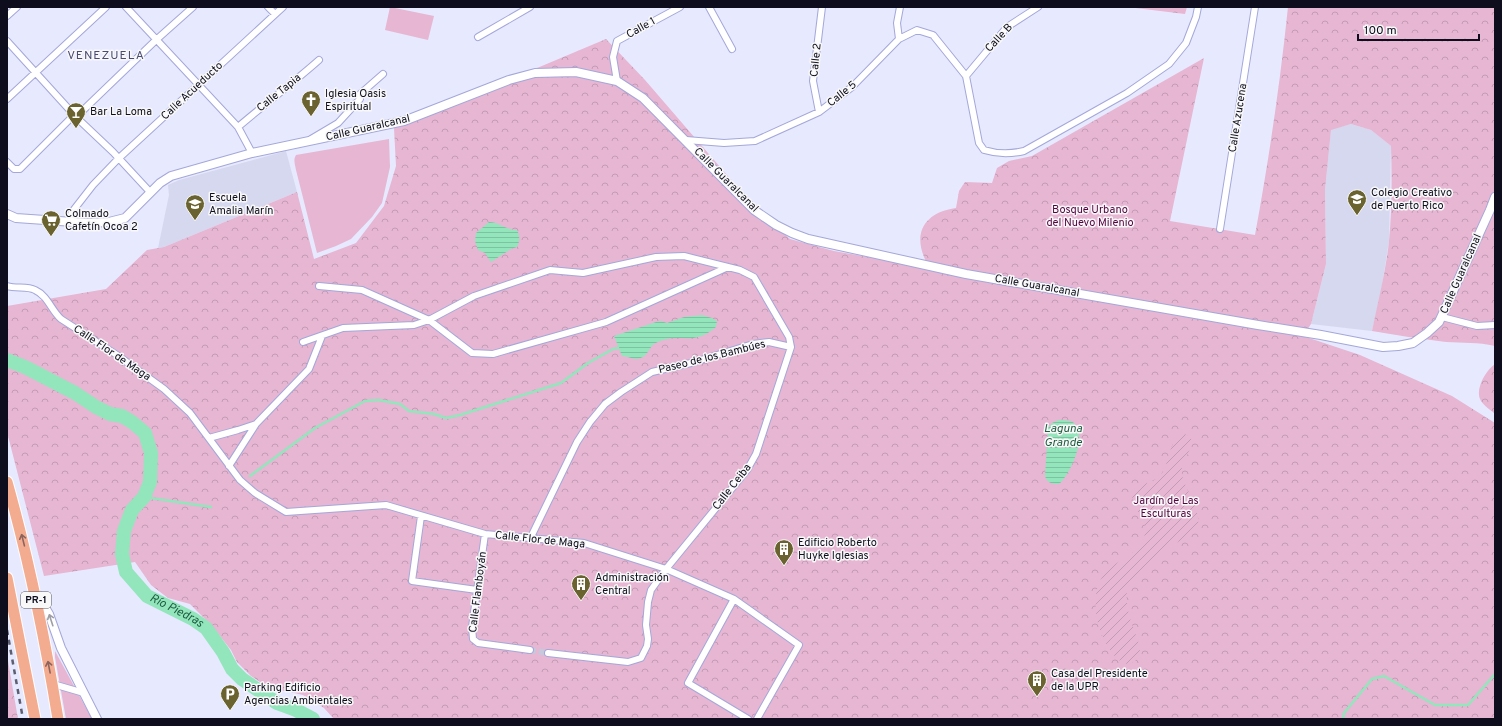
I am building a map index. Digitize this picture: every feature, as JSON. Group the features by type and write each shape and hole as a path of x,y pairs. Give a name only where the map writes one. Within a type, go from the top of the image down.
{"highway":[{"name":"PR-1","path":"7,482 23,539 53,684 58,719"},
{"name":"PR-1","path":"7,578 35,719"}],"street":[{"path":"7,16 17,7"},
{"path":"7,99 106,7"},
{"path":"126,7 238,127 252,153"},
{"path":"7,162 17,170 24,165 70,120 76,117 156,40 193,7"},
{"path":"268,7 275,14"},
{"name":"Calle Acueducto","path":"68,222 72,212 93,185 118,158 283,7"},
{"path":"478,37 530,7"},
{"name":"Calle 1","path":"617,81 613,57 617,41 680,7"},
{"path":"709,7 732,49"},
{"name":"Calle 2","path":"819,112 813,80 822,7"},
{"path":"899,39 897,23 900,7"},
{"name":"Calle B","path":"966,76 1007,27 1038,7"},
{"path":"966,76 979,143 984,150 1007,153 1024,151 1127,93 1169,64 1186,43 1196,17 1198,7"},
{"name":"Calle Azucena","path":"1220,229 1255,7"},
{"name":"Calle 5","path":"686,140 724,143 755,141 819,112 852,87 899,39 918,30 933,35 966,76"},
{"path":"7,41 36,71 76,117 150,192"},
{"name":"Calle Tapia","path":"238,127 319,60"},
{"name":"Calle Guaralcanal","path":"7,214 16,218 68,222 109,222 125,218 150,192 171,176 252,153 404,121 509,80 535,73 576,72 617,81 644,98 754,210 776,225 808,239 966,274 1383,347 1413,343 1439,322 1495,197"},
{"path":"304,142 338,123 360,99 359,95 383,74"},
{"path":"303,342 343,328 384,325 414,325 429,320 474,296 550,270 583,273 656,257 684,256 740,270 754,277 789,337 791,347"},
{"path":"319,286 362,290 429,320 472,353 493,354 606,322 728,267"},
{"name":"Calle Flor de Maga","path":"7,286 36,291 46,298 54,313 61,319 117,355 164,389 190,413 240,480 255,493 286,512 386,505 485,534 584,543 666,569 734,599 799,645 757,719"},
{"path":"1442,317 1477,326 1495,325"},
{"path":"229,466 256,424 309,369 322,336"},
{"name":"Paseo de los Bambúes","path":"530,538 578,442 590,422 605,404 621,392 652,372 691,363 753,344 769,342 791,347"},
{"name":"Calle Ceiba","path":"666,569 748,470 756,454 791,347"},
{"path":"209,438 256,424"},
{"path":"421,516 412,581 477,590"},
{"name":"Calle Flamboyán","path":"485,534 472,627 473,639 478,643 530,650"},
{"path":"548,653 628,662 641,658 647,646 648,639 646,626 649,595 659,577 666,569"},
{"path":"33,588 49,614 61,648 97,719"},
{"path":"734,599 688,683 748,719"},
{"path":"53,684 84,693"}],"shaded area":[{"name":"Colegio Creativo de Puerto Rico","path":"1351,124 1371,130 1391,146 1389,241 1381,292 1372,331 1311,324 1326,264 1325,190 1331,129"},
{"name":"Escuela Amalia Marín","path":"286,151 297,192 164,247 158,248 169,195 168,185 179,180"}],"green space":[{"path":"390,7 434,16 428,40 385,30"},
{"path":"1127,7 1187,7 1185,14"},
{"name":"Bosque Urbano del Nuevo Milenio","path":"1288,7 1495,7 1495,346 1477,343 1446,342 1372,331 1388,252 1392,194 1391,146 1371,130 1351,124 1331,130 1325,190 1326,264 1311,324 1303,336 1360,355 1452,396 1495,423 1495,719 334,719 324,708 303,695 286,691 272,690 251,676 237,662 231,650 212,626 190,604 168,598 151,585 135,562 44,576 7,432 7,306 106,289 147,250 164,247 297,192 314,259 356,243 384,206 396,166 394,128 606,39 645,80 758,211 790,239 834,251 930,268 921,247 920,238 922,229 934,215 956,208 959,191 965,182 992,183 997,168 1009,161 1032,156 1204,58 1170,221 1255,235 1274,121"},
{"path":"389,139 390,167 382,203 372,217 351,239 317,253 296,170 294,160 296,155"},
{"path":"1495,364 1495,414 1482,403 1479,396 1479,391 1485,375"},
{"name":"Jardín de Las Esculturas","path":"1183,434 1191,438 1190,448 1182,466 1182,475 1198,515 1197,527 1191,535 1176,543 1138,573 1130,583 1127,595 1128,608 1140,652 1139,656 1134,662 1126,664 1112,653 1104,640 1096,612 1097,593 1101,579 1109,569 1128,556 1143,540 1146,527 1133,502 1132,496 1134,491 1136,488 1159,477 1163,472 1174,441"},
{"path":"55,651 92,719 66,719"},
{"path":"7,655 18,719 7,719"}],"water":[{"path":"489,222 496,223 509,229 517,230 519,234 519,243 517,247 511,249 491,262 485,253 478,250 475,241 476,233"},
{"path":"702,315 717,321 716,327 708,333 694,338 674,338 658,342 652,346 647,354 637,359 622,356 614,336 656,322 661,321 667,323 684,317"},
{"name":"Laguna Grande","path":"1059,420 1074,423 1078,429 1079,437 1076,455 1068,472 1059,484 1054,484 1050,483 1045,476 1048,428 1052,423"}],"waterway":[{"path":"250,476 315,428 365,401 379,400 400,404 409,411 434,414 446,418 460,415 561,383 588,363 613,349 618,348"},
{"name":"Río Piedras","path":"7,360 25,367 75,393 96,407 110,414 122,416 145,433 151,453 150,482 144,497 132,510 124,531 122,554 126,572 147,596 193,619 206,628 223,652 232,669 242,679 277,703 296,710 313,719"},
{"path":"144,497 211,507"},
{"path":"1343,719 1344,713 1372,679 1384,676 1435,705 1468,705 1495,674"}],"tunnel":[{"path":"530,650 548,653"}],"railway":[{"path":"7,630 23,719"}],"place":[{"name":"Iglesia Oasis Espiritual","path":"311,117"},
{"name":"Bar La Loma","path":"76,129"},
{"name":"Colegio Creativo de Puerto Rico","path":"1357,216"},
{"name":"Escuela Amalia Marín","path":"195,221"},
{"name":"Colmado Cafetín Ocoa 2","path":"51,237"},
{"name":"Edificio Roberto Huyke Iglesias","path":"784,566"},
{"name":"Administración Central","path":"581,601"},
{"name":"Casa del Presidente de la UPR","path":"1037,697"},
{"name":"Parking Edificio Agencias Ambientales","path":"230,711"}],"district":[{"name":"VENEZUELA","path":"106,56"}]}
